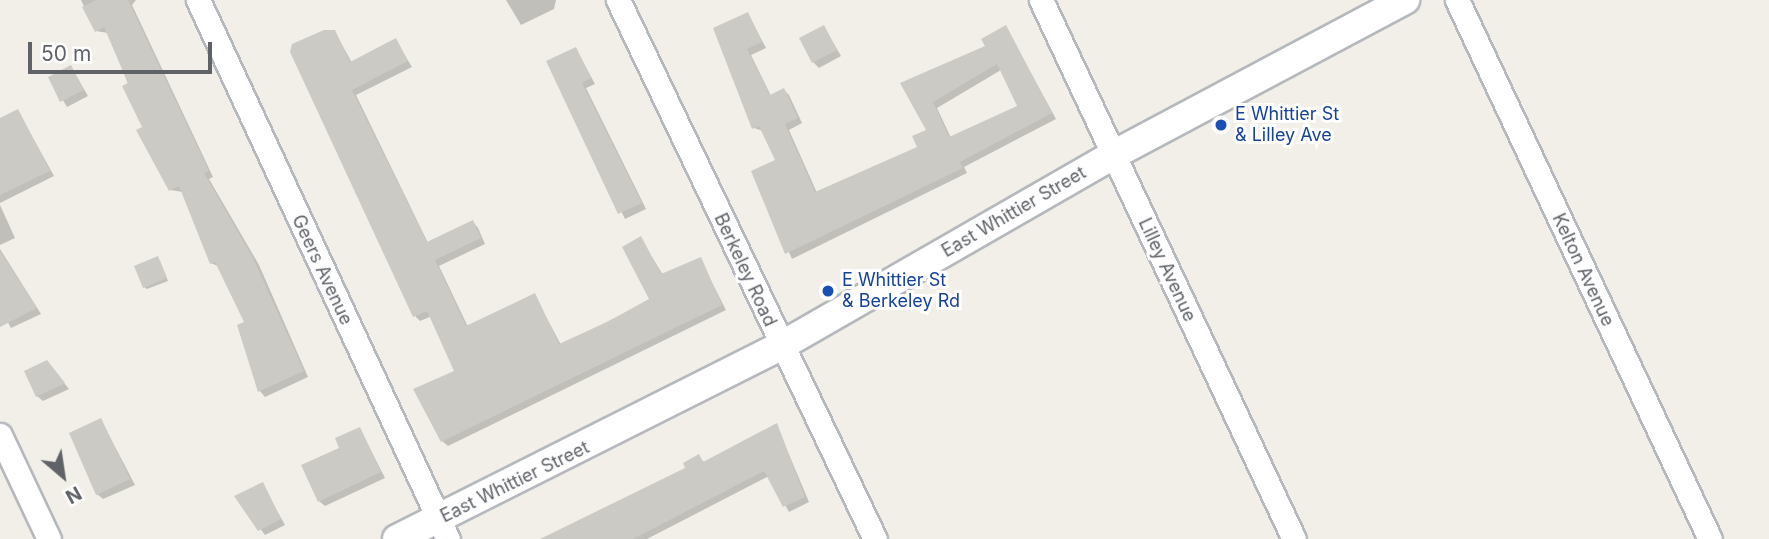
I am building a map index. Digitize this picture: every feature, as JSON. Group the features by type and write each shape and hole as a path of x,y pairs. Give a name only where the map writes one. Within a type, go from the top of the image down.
{"street":[{"name":"Geers Avenue","path":"198,0 443,529"},
{"name":"Berkeley Road","path":"618,0 875,539"},
{"name":"Lilley Avenue","path":"1041,0 1294,539"},
{"name":"East Whittier Street","path":"397,539 443,529 781,346 1113,155 1405,0"},
{"name":"Kelton Avenue","path":"1457,0 1710,539"},
{"path":"0,435 49,539"}],"building":[{"path":"96,0 128,0 209,171 204,173 253,258 304,371 258,392 237,325 244,322 215,262 210,264 179,186 169,191 136,130 142,127 122,86 128,83 104,27 95,32 82,7"},
{"path":"748,12 762,42 747,49 770,95 784,88 798,118 785,124 815,192 917,147 912,136 926,130 900,83 985,46 981,39 1006,25 1052,113 960,162 963,168 785,254 751,171 775,160 759,126 752,129 713,28","holes":["997,64 1017,106 949,137 933,102"]},
{"path":"824,25 837,50 812,63 799,38"},
{"path":"324,30 335,30 350,62 396,38 408,61 352,90 427,242 473,220 481,238 435,260 466,326 535,293 559,344 607,322 649,299 622,247 641,236 661,274 701,257 722,305 441,442 413,389 454,371 427,311 413,317 290,52 292,44"},
{"path":"576,47 591,78 582,83 642,203 618,214 546,61"},
{"path":"71,65 84,90 60,102 48,77"},
{"path":"18,109 50,171 0,195 0,118"},
{"path":"0,251 37,308 0,327"},
{"path":"158,256 167,278 143,288 134,266"},
{"path":"47,360 65,383 36,397 24,371"},
{"path":"101,418 130,479 96,495 69,433"},
{"path":"777,423 805,497 783,507 764,471 633,539 540,539 685,468 683,463 699,454 703,462"},
{"path":"360,427 381,472 318,502 301,465 339,448 335,438"},
{"path":"263,482 281,519 258,531 234,496"}],"place":[{"name":"E Whittier St & Lilley Ave","path":"1221,125"},
{"name":"E Whittier St & Berkeley Rd","path":"828,291"}]}
